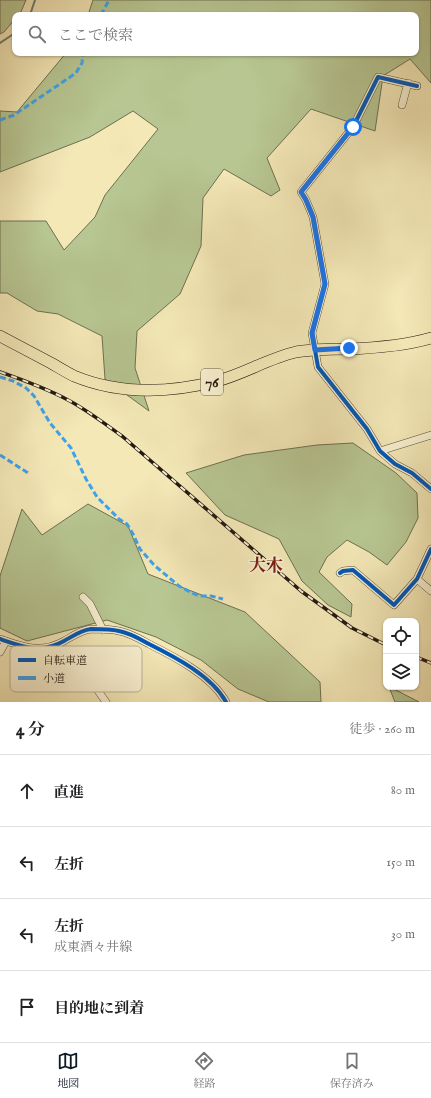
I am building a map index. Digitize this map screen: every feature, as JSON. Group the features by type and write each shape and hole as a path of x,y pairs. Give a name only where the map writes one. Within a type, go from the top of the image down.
{"main road":[{"name":"76","path":"0,336 74,376 98,384 121,389 142,391 165,390 216,381 296,352 401,344 431,338"}],"street":[{"path":"417,86 378,76 353,127 301,192 313,217 325,284 312,333 318,367 367,429 380,451 395,464 412,473 431,489"},
{"path":"402,105 408,84"},
{"path":"380,451 431,435"},
{"path":"340,573 343,571 353,570 394,605 418,579 431,549"},
{"path":"418,579 431,591"},
{"path":"83,597 90,604 103,630"},
{"path":"53,646 83,631 92,629 119,631 135,637 177,658 217,689 226,702"},
{"path":"0,652 3,640 22,646"},
{"path":"99,692 106,702"}],"green space":[{"path":"0,0 26,0 21,12 12,12 12,23 4,32 0,34"},
{"path":"93,0 431,0 431,83 410,59 383,76 375,131 311,109 267,158 280,190 271,196 224,169 203,198 201,246 180,294 137,331 135,368 149,411 105,379 102,336 58,314 37,311 7,293 0,293 0,221 46,221 64,250 95,217 105,195 158,129 133,111 90,137 0,172 0,111 17,112 64,56 419,56 419,12 89,12"},
{"path":"353,443 396,473 417,493 418,518 406,542 387,565 369,552 347,540 327,557 319,572 352,604 351,617 328,605 302,581 279,539 225,515 186,473 244,455 317,445"},
{"path":"88,504 128,526 148,574 245,612 320,682 321,702 269,702 238,689 201,660 156,637 107,620 27,641 0,628 0,576 22,509 42,535"},
{"path":"390,690 396,690 419,702 395,702"}],"waterway":[{"path":"31,12 35,0"},
{"path":"0,43 12,35"}],"railway":[{"path":"0,372 35,385 68,400 122,436 301,591 352,628 383,644"},
{"path":"419,658 431,663"}],"marked path":[{"path":"103,12 109,0"},
{"path":"0,120 14,115 76,73 82,63 83,56"},
{"path":"0,377 13,381 26,388 34,396 50,423 71,448 86,479 97,497 119,519 127,524 140,549 154,565 179,586 190,592 199,596 211,596 223,599"},
{"path":"0,455 28,473"}],"cycle path":[{"path":"417,86 378,77 353,127 301,192 313,217 325,284 312,333 318,367 367,429 380,451 395,464 412,473 431,489"},
{"path":"340,573 343,571 353,570 394,605 417,579 431,549"},
{"path":"52,646 91,629 116,630 123,632 138,638 192,668 212,684 226,702"},
{"path":"0,639 20,646"}],"district":[{"name":"大木","path":"266,565"}],"route":[{"path":"349,348 315,350 312,333 325,284 313,217 301,192 353,127"}]}
